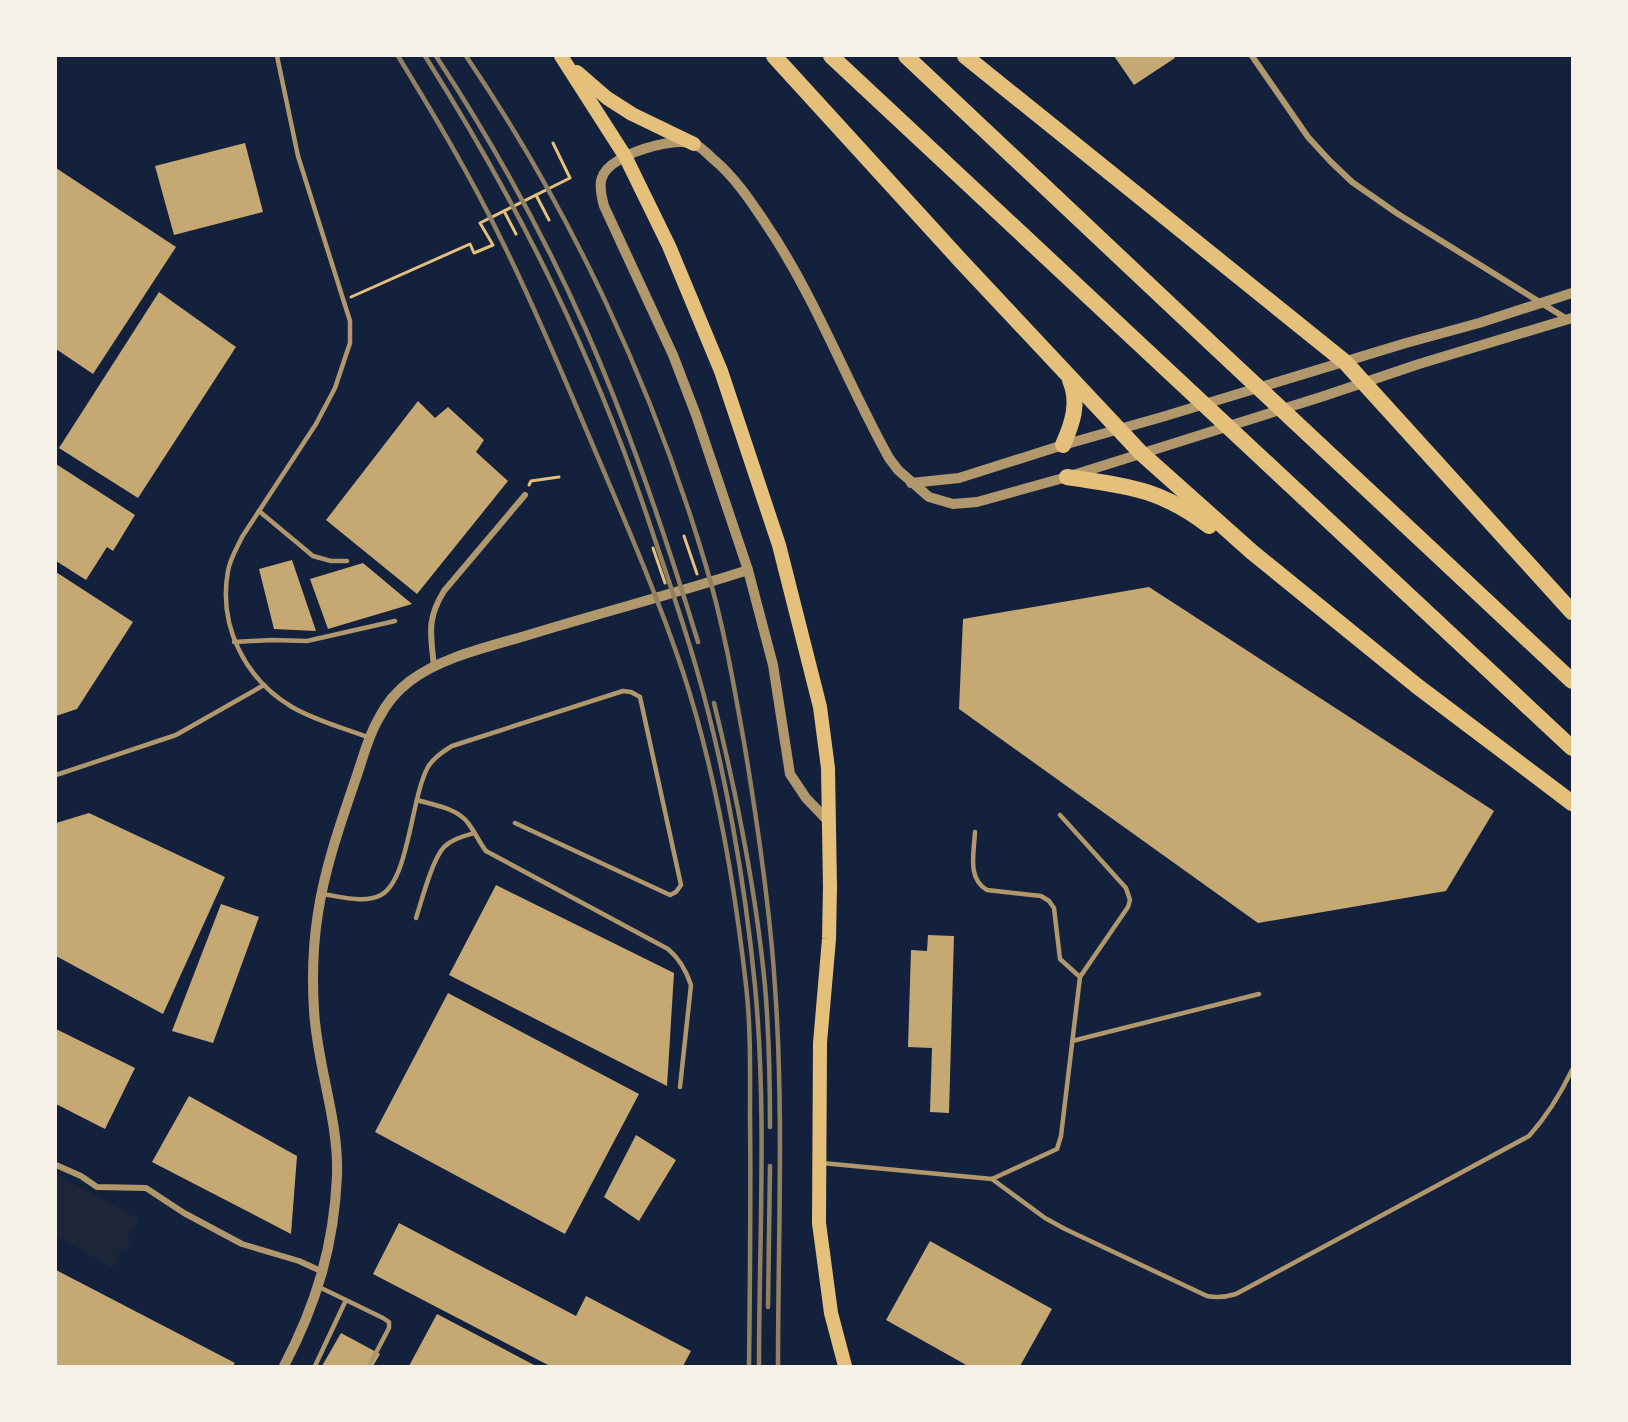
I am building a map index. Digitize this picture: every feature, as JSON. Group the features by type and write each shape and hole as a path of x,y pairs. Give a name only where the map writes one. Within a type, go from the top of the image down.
{"highway":[{"path":"774,56 1141,453 1252,552 1417,686 1572,803"},
{"path":"831,56 1572,748"},
{"path":"906,56 1572,681"},
{"path":"965,56 1345,362 1572,612"},
{"path":"1063,445 1075,413 1075,399 1067,374"},
{"path":"1067,477 1141,489 1160,495 1203,521 1286,585 1319,606"}],"main road":[{"path":"562,58 615,103 693,144"},
{"path":"562,58 625,156 669,246 721,372 779,545 820,707 828,768 830,939 820,1043 819,1223 831,1313 845,1366"}],"street":[{"path":"1252,56 1308,137 1352,182 1390,209 1572,320"},
{"path":"830,823 806,798 790,774 773,665 748,570 696,415 673,355 604,206 600,182 611,166 625,156 666,143 693,144 718,163 735,181 777,240 813,302 884,449 898,470 929,497 963,504 1067,477 1362,382 1572,320"},
{"path":"911,483 959,478 1063,445 1479,323 1572,293"},
{"path":"435,667 431,631 435,606 444,591 525,495"},
{"path":"284,1366 319,1287 333,1221 337,1173 333,1130 316,1039 314,1008 315,940 321,894 348,801 378,718 410,681 435,667 494,646 748,570"},
{"path":"56,1165 81,1176 97,1187 146,1188 184,1213 242,1244 299,1261 323,1272"}],"lane":[{"path":"277,56 298,156 350,321 350,343 335,388 316,424 242,537 228,570 226,611 234,642 252,671 264,684 294,708 370,738"},
{"path":"259,511 313,556 332,561 347,561"},
{"path":"234,642 307,641 395,621"},
{"path":"56,775 176,735 264,684"},
{"path":"321,894 359,899 381,895 388,889 398,876 428,766 436,757 452,747 623,691 632,692 640,697 681,885 676,892 670,895 515,823"},
{"path":"417,800 456,812 464,818 486,850 668,949 679,958 688,975 690,986 680,1087"},
{"path":"819,1163 992,1179 1057,1149 1061,1136 1080,978 1128,907 1130,900 1125,888 1060,815"},
{"path":"975,832 974,878 979,886 987,890 1041,896 1049,901 1053,908 1060,959 1080,978"},
{"path":"416,918 437,857 453,840 474,833"},
{"path":"1072,1041 1259,994"},
{"path":"992,1179 1053,1223 1207,1296 1216,1298 1246,1288 1529,1136 1560,1096 1572,1070"},
{"path":"319,1287 389,1323 369,1366"},
{"path":"315,1366 346,1300"}],"path":[{"path":"344,300 470,244 474,253 493,245 480,223 570,178 553,143"},
{"path":"536,195 549,220"},
{"path":"504,211 516,234"},
{"path":"525,495 531,481 559,477"},
{"path":"684,536 701,584"},
{"path":"653,548 669,594"}],"shaded area":[{"path":"56,1174 139,1219 127,1237 131,1242 127,1251 121,1251 113,1268 56,1236"}],"building":[{"path":"1114,56 1173,56 1175,58 1134,85"},
{"path":"245,143 263,212 174,235 155,166"},
{"path":"56,168 176,247 93,374 56,349"},
{"path":"159,292 236,347 138,498 59,448"},
{"path":"418,401 435,418 448,407 484,440 476,452 508,481 417,594 326,520"},
{"path":"56,464 135,515 113,551 107,547 86,580 56,561"},
{"path":"292,560 316,631 274,629 259,569"},
{"path":"363,563 412,604 328,629 310,579"},
{"path":"56,572 133,622 77,709 56,716"},
{"path":"1149,587 1494,811 1446,891 1258,923 959,709 963,619"},
{"path":"89,813 225,877 163,1014 56,956 56,823"},
{"path":"496,885 674,973 667,1086 449,975"},
{"path":"221,904 259,917 213,1043 172,1031"},
{"path":"928,935 954,936 949,1113 930,1112 932,1048 908,1047 911,950 927,951"},
{"path":"448,993 639,1094 565,1234 375,1132"},
{"path":"56,1029 135,1068 105,1129 56,1104"},
{"path":"189,1096 297,1156 291,1234 152,1162"},
{"path":"636,1135 676,1160 639,1221 604,1197"},
{"path":"399,1223 576,1316 586,1296 691,1351 683,1366 550,1366 373,1274"},
{"path":"930,1241 1052,1309 1020,1366 968,1366 886,1320"},
{"path":"56,1270 235,1363 233,1366 56,1366"},
{"path":"437,1314 536,1366 409,1366"},
{"path":"341,1333 380,1354 373,1366 322,1366"}],"railway":[{"path":"398,56 476,191 546,335 661,612 695,710 722,827 748,1001 750,1067 749,1366"},
{"path":"425,56 492,168 522,225 551,282 604,399 685,630 716,744 733,825 746,906 759,1033 762,1128 759,1366"},
{"path":"436,56 478,122 517,190 586,330 647,485 698,642"},
{"path":"466,56 540,176 606,302 661,432 685,499 718,611 733,679 750,778 773,957 778,1034 780,1129 778,1366"},
{"path":"714,703 738,808 761,950 769,1056 770,1127"},
{"path":"768,1307 770,1166"}]}
